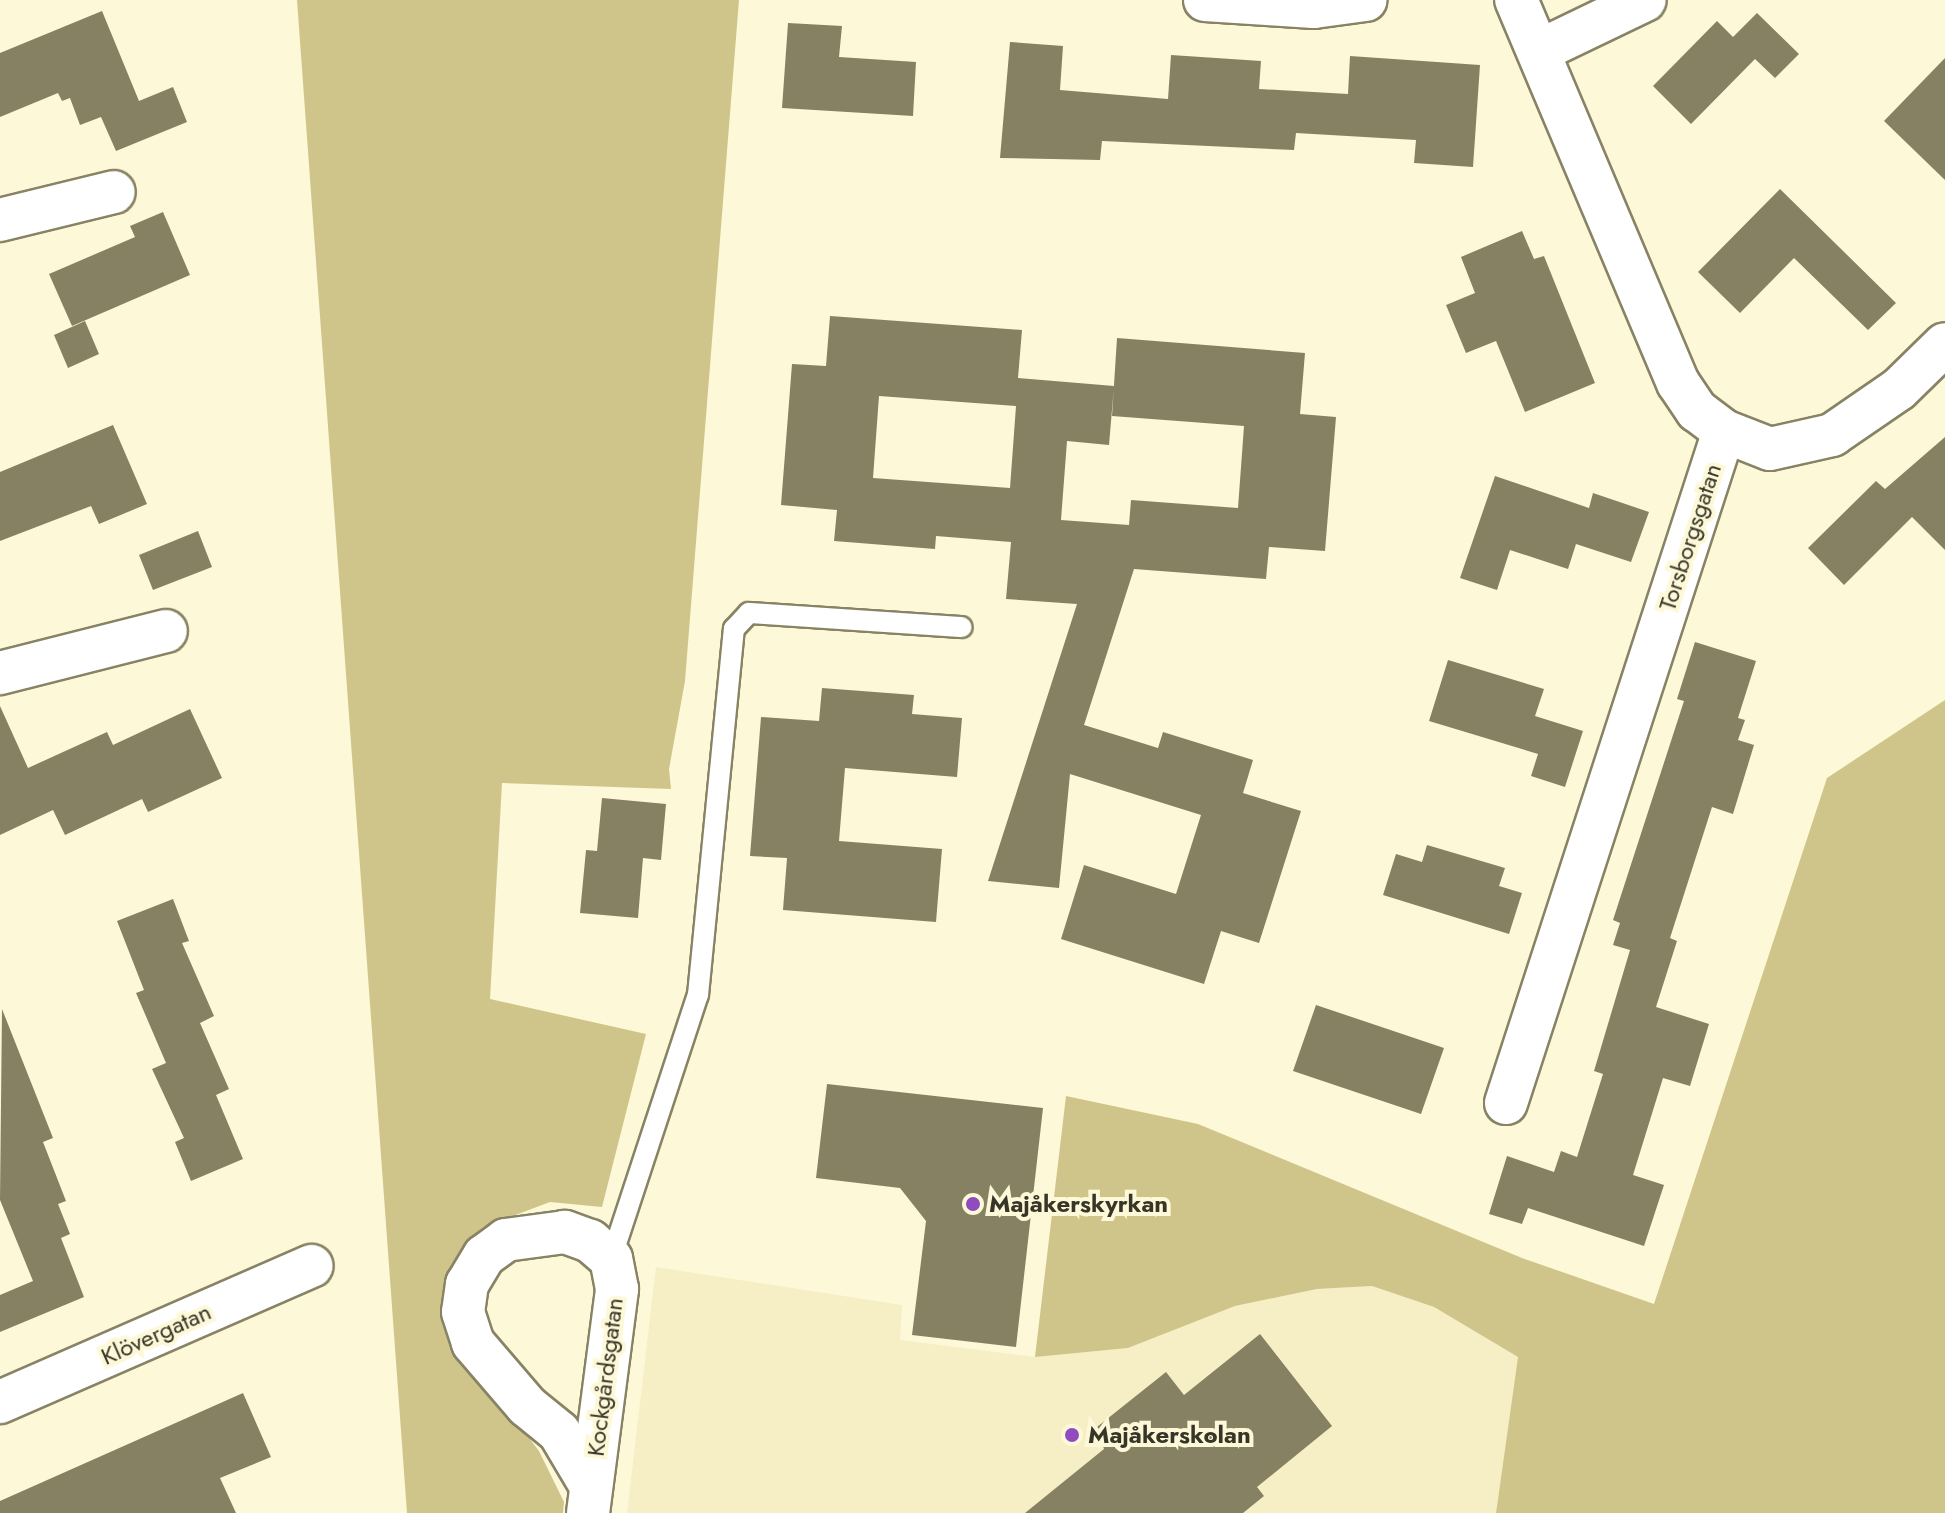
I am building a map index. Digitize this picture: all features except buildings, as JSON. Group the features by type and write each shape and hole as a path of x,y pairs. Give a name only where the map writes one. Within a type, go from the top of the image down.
{"street":[{"path":"1205,0 1314,7 1366,0"},
{"name":"Torsborgsgatan","path":"1506,1103 1724,431 1697,411 1678,383 1541,50 1516,0"},
{"path":"1541,50 1645,0"},
{"path":"0,220 114,192"},
{"path":"1724,431 1770,449 1832,435 1899,389 1945,344"},
{"path":"0,673 166,631"},
{"name":"Kockgårdsgatan","path":"565,1232 590,1241 611,1259 617,1289 590,1499 559,1432 527,1406 473,1343 463,1312 467,1284 484,1256 506,1240 565,1232"},
{"name":"Klövergatan","path":"0,1402 312,1266"}],"lane":[{"path":"611,1259 698,995 734,629 749,613 962,627"}],"shaded area":[{"path":"297,0 739,0 685,681 669,769 671,789 502,783 490,999 646,1034 602,1207 550,1202 483,1227 455,1264 459,1346 539,1451 564,1502 563,1513 407,1513"},
{"path":"1945,700 1945,1513 1496,1513 1518,1357 1434,1307 1372,1286 1317,1289 1235,1306 1128,1348 1035,1357 1066,1096 1198,1124 1522,1258 1654,1304 1827,778"},
{"name":"Majåkerskolan","path":"656,1267 902,1305 900,1340 1035,1357 1128,1348 1235,1306 1317,1289 1372,1286 1434,1307 1518,1357 1496,1513 627,1513"}],"place":[{"name":"Majåkerskyrkan","path":"973,1204"},
{"name":"Majåkerskolan","path":"1072,1435"}]}
